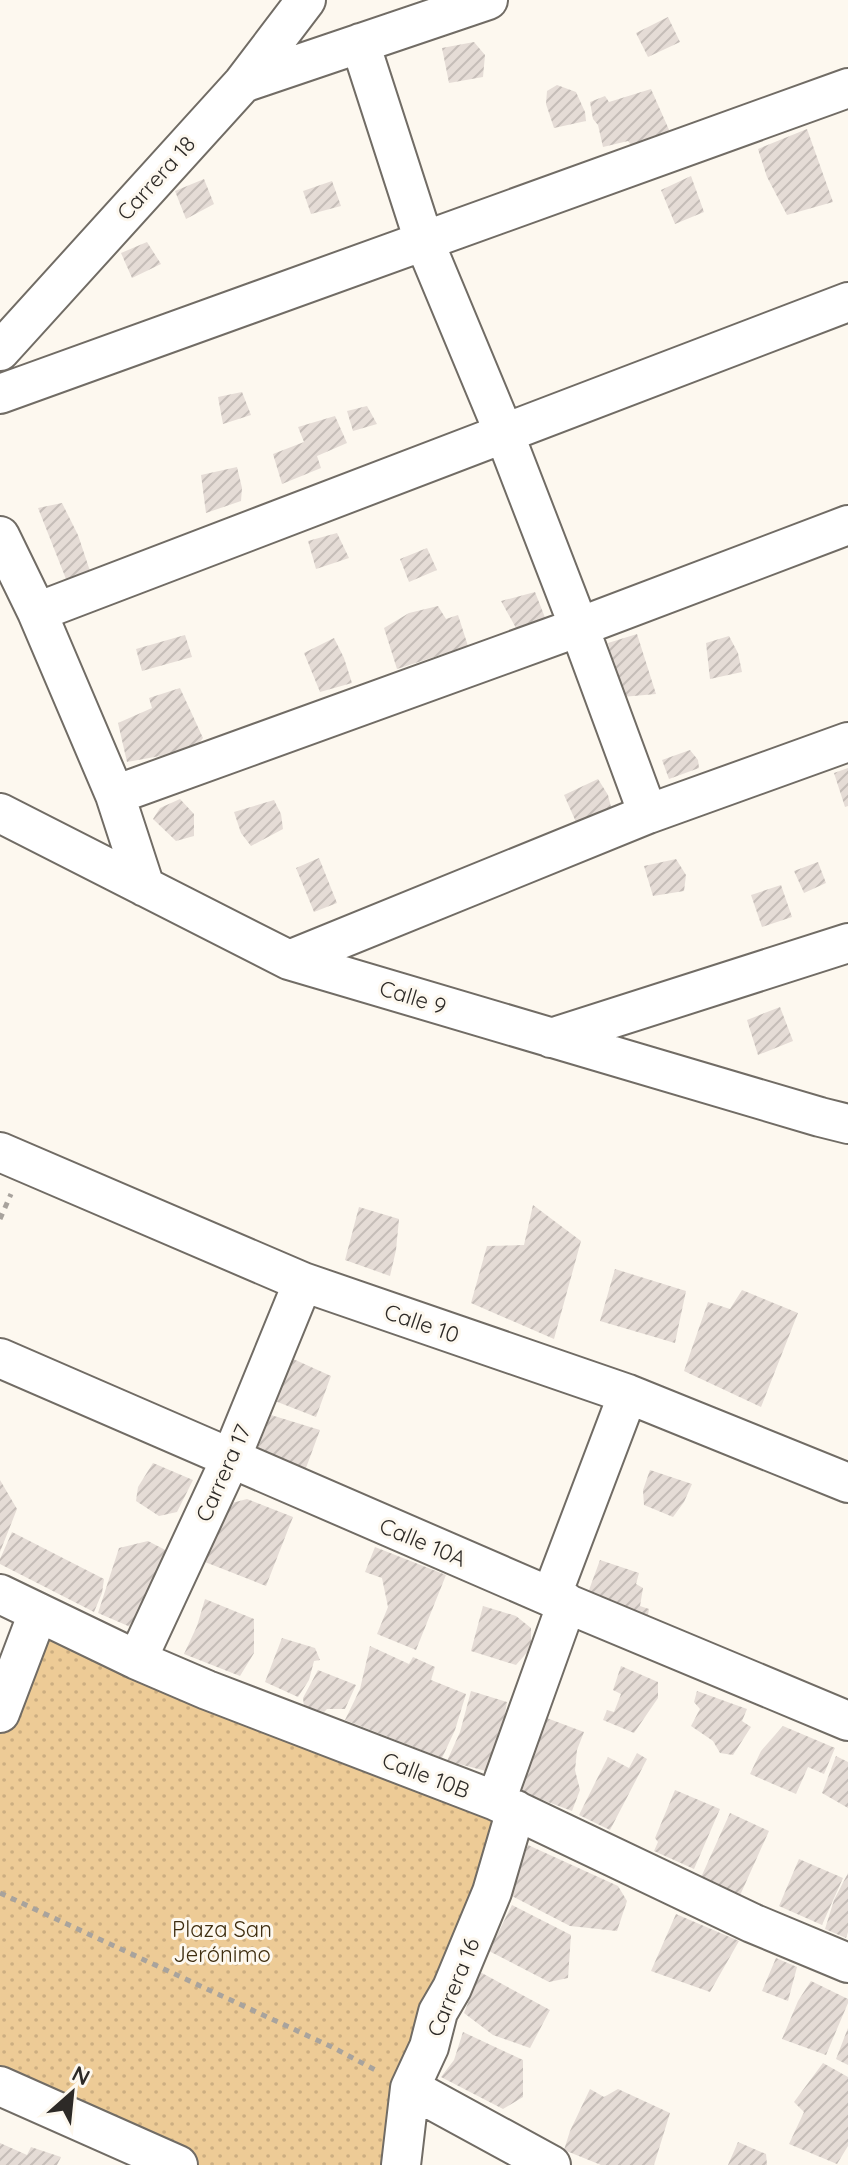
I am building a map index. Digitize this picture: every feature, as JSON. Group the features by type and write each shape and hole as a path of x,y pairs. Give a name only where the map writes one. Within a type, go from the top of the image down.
{"street":[{"name":"Carrera 18","path":"0,351 243,83 306,0"},
{"path":"243,83 488,0"},
{"path":"360,43 424,241 504,433 648,814"},
{"path":"0,394 848,88"},
{"path":"37,612 848,302"},
{"path":"115,795 579,627 848,525"},
{"path":"0,536 37,612 115,795 145,887"},
{"path":"289,960 648,814 848,742"},
{"name":"Calle 9","path":"0,813 289,960 848,1124"},
{"path":"551,1038 848,943"},
{"name":"Calle 10","path":"0,1152 303,1282 628,1394 848,1483"},
{"name":"Carrera 17","path":"137,1660 231,1458 303,1282"},
{"name":"Calle 10A","path":"0,1358 559,1600 848,1721"},
{"name":"Carrera 16","path":"401,2165 410,2088 429,2047 438,2012 452,1988 492,1892 506,1806 559,1600 628,1394"},
{"name":"Calle 10B","path":"0,1594 207,1690 506,1806 752,1923 848,1963"},
{"path":"0,1713 38,1613"},
{"path":"0,2086 178,2165"},
{"path":"410,2088 551,2165"}],"path":[{"path":"0,1893 332,2047 410,2088"}],"green space":[{"name":"Plaza San Jerónimo","path":"42,1622 510,1814 396,2165 177,2165 0,2084 0,1731"}],"building":[{"path":"668,17 680,42 648,57 636,33"},
{"path":"474,42 485,55 483,77 449,83 442,48"},
{"path":"557,85 576,92 586,121 554,128 546,104 547,91"},
{"path":"651,89 670,132 634,149 628,141 603,147 590,102 605,96 609,102"},
{"path":"807,129 833,202 787,215 767,177 758,149"},
{"path":"691,176 704,212 675,224 661,190"},
{"path":"204,179 214,204 186,219 175,191"},
{"path":"332,181 341,206 311,214 303,191"},
{"path":"147,242 161,264 132,278 121,253"},
{"path":"242,392 251,415 223,424 218,397"},
{"path":"367,406 377,424 353,431 347,411"},
{"path":"335,416 347,443 317,456 321,468 282,484 273,454 304,442 298,427"},
{"path":"237,467 242,488 241,501 206,513 201,475"},
{"path":"62,503 78,535 90,571 66,579 38,508"},
{"path":"337,533 349,558 316,569 308,541"},
{"path":"427,548 437,570 409,582 400,559"},
{"path":"535,592 546,620 516,628 501,601"},
{"path":"438,606 446,619 458,615 468,646 397,669 384,628 409,613"},
{"path":"637,634 656,694 622,697 608,643"},
{"path":"185,635 192,657 142,671 136,649"},
{"path":"729,636 738,653 742,672 710,679 706,643"},
{"path":"334,638 352,683 320,692 304,653"},
{"path":"180,688 203,738 193,750 127,762 118,723 152,708 149,698"},
{"path":"690,750 698,760 699,768 669,779 662,760"},
{"path":"848,768 848,806 845,807 834,773"},
{"path":"598,779 611,807 576,822 564,795"},
{"path":"180,799 194,814 194,836 176,841 153,819 160,808"},
{"path":"274,800 281,814 283,829 251,846 241,833 234,812"},
{"path":"319,858 337,903 314,912 296,868"},
{"path":"676,859 686,875 684,891 653,896 644,866"},
{"path":"818,862 826,883 804,893 794,871"},
{"path":"781,885 792,917 762,927 751,895"},
{"path":"780,1007 793,1041 758,1055 747,1020"},
{"path":"533,1205 581,1241 554,1339 471,1303 487,1246 524,1245"},
{"path":"359,1207 399,1219 390,1276 345,1260"},
{"path":"615,1269 686,1291 675,1343 600,1321"},
{"path":"742,1290 798,1313 761,1407 684,1371 708,1302 730,1309"},
{"path":"291,1358 331,1376 316,1417 275,1401"},
{"path":"271,1415 320,1430 303,1476 254,1458"},
{"path":"153,1463 193,1480 177,1512 159,1516 136,1501 138,1487"},
{"path":"650,1470 692,1484 673,1517 644,1505 643,1490"},
{"path":"0,1480 17,1509 0,1552"},
{"path":"247,1499 293,1517 266,1586 205,1562 228,1504"},
{"path":"12,1532 104,1579 94,1612 0,1564"},
{"path":"148,1541 175,1555 142,1632 98,1613 119,1548"},
{"path":"375,1547 446,1575 416,1650 377,1634 388,1607 382,1578 365,1572"},
{"path":"600,1560 639,1573 636,1584 643,1588 640,1606 649,1609 648,1615 629,1619 585,1601"},
{"path":"205,1599 254,1619 254,1653 240,1676 184,1654"},
{"path":"483,1606 516,1616 531,1628 531,1648 516,1665 471,1651"},
{"path":"282,1638 315,1648 320,1660 314,1661 309,1680 298,1697 265,1682"},
{"path":"370,1646 409,1664 413,1657 435,1667 431,1680 466,1694 442,1758 345,1720 360,1689"},
{"path":"621,1666 658,1682 658,1698 634,1733 603,1720 607,1710 614,1712 621,1694 613,1690"},
{"path":"318,1670 356,1685 345,1709 327,1709 324,1712 304,1706 303,1698"},
{"path":"471,1691 507,1702 499,1748 490,1772 447,1761 460,1732"},
{"path":"697,1691 747,1709 742,1721 751,1727 733,1755 720,1753 713,1741 691,1726 700,1709 694,1702"},
{"path":"544,1717 584,1732 577,1750 575,1770 580,1790 572,1811 516,1790"},
{"path":"783,1726 835,1748 824,1774 808,1767 796,1794 750,1774 761,1751"},
{"path":"637,1753 647,1759 610,1830 579,1815 608,1757 629,1768"},
{"path":"836,1756 848,1762 848,1808 822,1793"},
{"path":"675,1790 720,1809 694,1869 654,1851 658,1842 655,1838"},
{"path":"730,1813 769,1831 737,1902 698,1884"},
{"path":"528,1845 618,1886 627,1901 617,1931 570,1926 508,1894"},
{"path":"799,1859 843,1878 822,1925 779,1906"},
{"path":"848,1873 846,1938 825,1929 834,1900"},
{"path":"512,1905 571,1935 568,1978 549,1982 489,1951"},
{"path":"676,1914 739,1941 710,1992 651,1971"},
{"path":"776,1958 797,1967 788,2001 762,1991"},
{"path":"480,1972 550,2010 530,2048 493,2035 464,2013"},
{"path":"811,1981 848,1999 826,2055 782,2039 798,2001"},
{"path":"848,2028 848,2065 836,2059"},
{"path":"463,2032 523,2060 523,2097 503,2109 441,2077 454,2060"},
{"path":"823,2063 848,2077 848,2146 837,2164 789,2144 804,2112 794,2102"},
{"path":"590,2089 604,2097 618,2089 670,2113 654,2165 601,2165 564,2150"},
{"path":"738,2142 766,2154 767,2165 728,2165"},
{"path":"0,2143 27,2155 31,2147 61,2157 57,2165 0,2165"}]}
